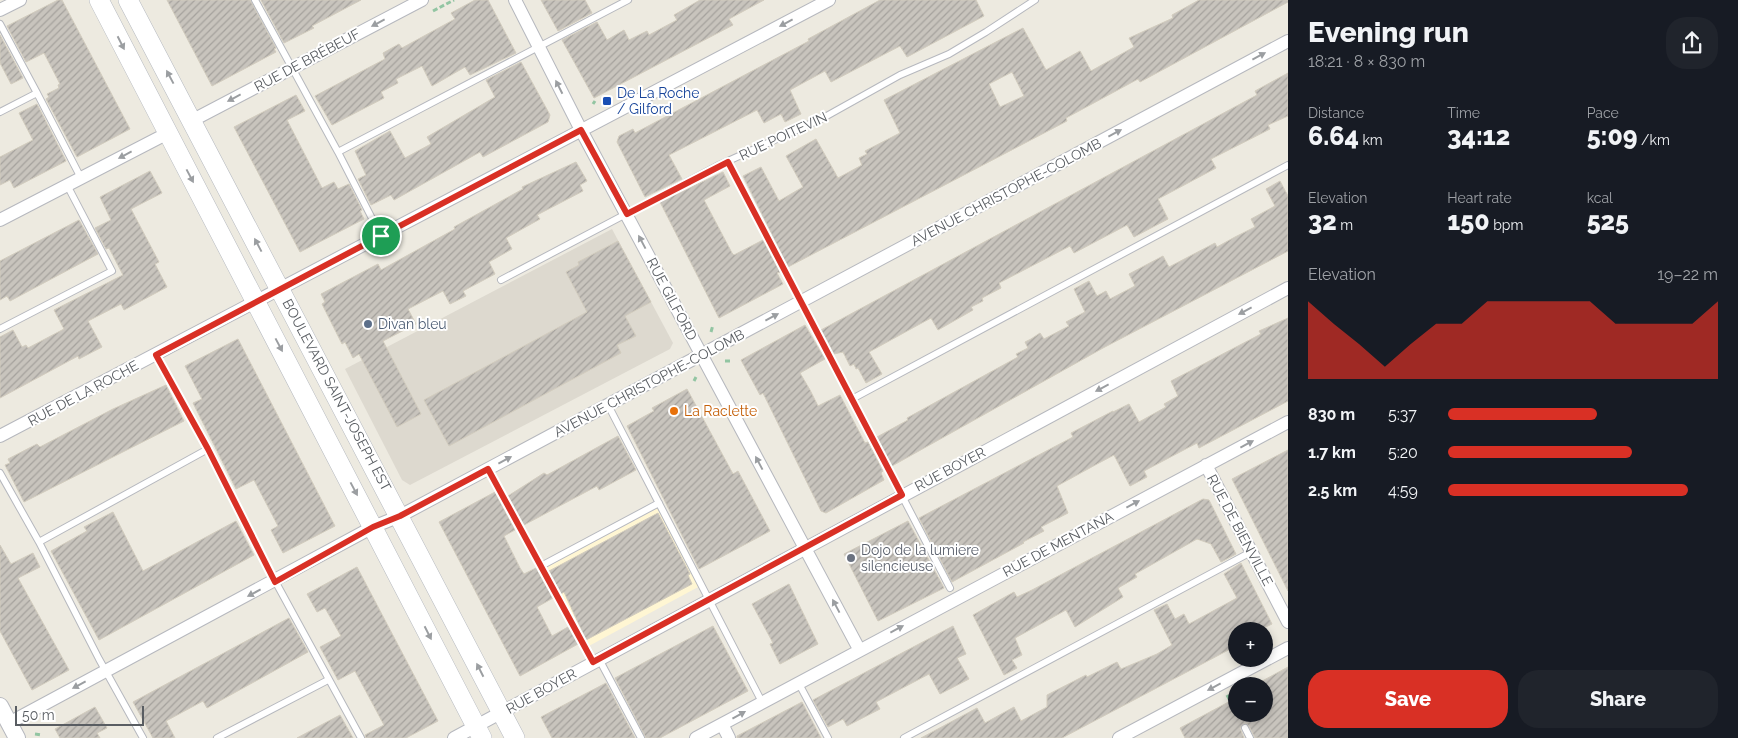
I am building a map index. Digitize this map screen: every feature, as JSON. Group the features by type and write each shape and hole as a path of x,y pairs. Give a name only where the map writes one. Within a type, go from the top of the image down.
{"main road":[{"name":"BOULEVARD SAINT-JOSEPH EST","path":"99,0 479,732"},
{"name":"BOULEVARD SAINT-JOSEPH EST","path":"128,0 193,120 515,738"}],"street":[{"path":"0,10 20,0"},
{"name":"RUE DE BRÉBEUF","path":"193,120 422,0"},
{"name":"RUE GILFORD","path":"515,0 581,130 859,650"},
{"name":"RUE DE LA ROCHE","path":"0,436 829,0"},
{"name":"AVENUE CHRISTOPHE-COLOMB","path":"9,723 275,582 373,527 400,516 608,405 1288,40"},
{"path":"0,220 168,133"},
{"name":"RUE BOYER","path":"454,738 479,732 502,713 596,661 1288,288"},
{"name":"RUE DE MENTANA","path":"696,738 1206,466 1287,426"},
{"name":"RUE DE BIENVILLE","path":"1206,466 1288,622"},
{"path":"1119,738 1288,648"},
{"path":"0,706 16,738"},
{"path":"722,724 729,738"}],"lane":[{"path":"255,0 338,152 381,236"},
{"path":"338,152 628,0"},
{"name":"RUE POITEVIN","path":"501,280 728,162 843,108 862,94 949,54 1035,0"},
{"path":"0,24 81,178"},
{"path":"0,112 37,93"},
{"path":"728,162 950,588"},
{"path":"852,399 1288,165"},
{"path":"0,329 112,271 67,185"},
{"path":"156,355 208,449 275,582 361,738"},
{"path":"608,405 762,702"},
{"path":"39,542 208,449"},
{"path":"488,469 541,566 641,738"},
{"path":"0,473 39,542 143,738"},
{"path":"541,566 659,503"},
{"path":"904,738 1251,552"},
{"path":"217,738 328,680"},
{"path":"798,682 828,738"},
{"path":"1245,728 1250,738"}],"path":[{"path":"711,332 713,325"},
{"path":"725,361 731,361"},
{"path":"694,382 696,377"},
{"path":"35,734 42,735"}],"shaded area":[{"path":"612,229 673,343 670,349 410,485 402,480 345,369"},
{"path":"658,508 700,586 587,647 545,568"}],"building":[{"path":"58,0 62,0 130,129 77,157 46,99 49,97 47,94 59,88 58,85 60,84 44,53 26,62 7,26"},
{"path":"167,0 250,0 276,48 274,49 276,52 212,86"},
{"path":"261,0 361,0 312,26 314,28 284,43"},
{"path":"475,0 488,0 516,53 470,75 465,67 432,86 422,66 396,79 398,83 381,92 384,98 332,125 315,96 385,59 383,53 399,44 402,48 455,19 451,13"},
{"path":"541,0 585,0 592,13 558,31"},
{"path":"700,0 764,0 729,19 733,25 594,98 562,40 597,22 607,40 624,30 629,40 647,31 649,35 677,20 674,15"},
{"path":"880,0 976,0 984,16 907,57 900,46 831,82 825,71 790,90 801,114 785,122 781,114 764,123 757,110 669,155 682,179 645,197 617,142 619,136 633,129 635,133 809,41 808,39"},
{"path":"1199,0 1288,0 1288,2 1140,82 1138,79 1066,118 1067,121 788,267 743,176 761,167 779,201 803,187 786,156 816,139 838,178 862,165 859,158 867,154 865,151 900,133 884,100 1023,28 1046,70 1080,51 1091,71 1134,47 1129,38 1173,18 1172,15","holes":["1012,72 1024,96 1000,107 989,84"]},
{"path":"0,35 23,78 11,84 0,63"},
{"path":"521,62 550,115 548,122 483,157 480,152 394,200 391,195 371,205 358,179 366,175 355,151 390,131 405,158 431,144 427,137 495,97 486,80"},
{"path":"1288,73 1288,116 1268,125 1270,129 1211,159 1216,168 1158,199 1168,219 1134,237 1127,225 1074,253 1070,246 999,283 1001,288 982,298 983,301 971,307 973,310 938,330 931,318 918,325 869,352 882,374 866,383 858,368 856,369 854,364 850,366 843,352 834,354 821,330 1257,95 1255,91"},
{"path":"296,95 305,111 287,120 322,188 334,182 338,189 349,184 362,210 360,211 364,219 300,252 234,127"},
{"path":"37,104 66,161 14,188 10,180 0,185 0,157 33,140 19,113"},
{"path":"576,162 587,181 580,185 583,191 537,215 540,219 506,238 512,249 489,262 495,274 463,291 466,296 450,304 443,291 408,309 416,324 383,341 421,414 397,427 359,354 353,358 345,342 342,344 322,304 325,302 321,294 378,264 381,270 523,189 522,187"},
{"path":"150,171 162,193 131,209 159,262 155,264 167,287 124,310 121,304 88,321 102,347 79,359 78,356 0,398 0,337 13,330 22,347 26,345 28,348 64,329 54,310 123,275 109,248 106,249 95,228 111,220 100,197"},
{"path":"723,172 730,186 704,200 732,253 734,255 763,240 780,272 777,273 783,284 719,318 660,202"},
{"path":"1280,181 1288,196 1288,251 1103,348 892,466 877,437 908,420 907,418 1018,357 1016,354 1028,348 1025,342 1040,333 1044,339 1069,326 1066,322 1085,312 1074,289 1089,281 1097,296 1106,291 1110,299 1135,286 1129,274 1163,256 1169,267 1215,243 1217,247 1255,227 1251,219 1275,206 1266,189"},
{"path":"79,220 98,254 10,301 7,296 0,300 0,261"},
{"path":"618,241 651,302 625,316 636,336 617,345 621,353 449,446 424,400 587,312 566,272 579,265 578,262"},
{"path":"1288,318 1288,401 1199,448 1197,443 1144,471 1147,477 1130,486 1114,455 1097,464 1057,486 1068,513 1041,527 1044,531 1024,543 952,582 919,518 1073,437 1071,433 1129,404 1139,422 1166,407 1164,404 1178,396 1171,381 1261,334 1259,331"},
{"path":"805,325 825,359 800,373 818,406 840,395 865,443 868,442 883,471 881,473 884,480 826,513 821,511 763,393 760,395 741,360"},
{"path":"238,339 335,526 283,553 271,530 278,526 254,480 236,489 193,403 202,399 185,366"},
{"path":"166,385 184,421 24,502 5,465 10,463 8,459 37,444 40,447 113,409"},
{"path":"687,389 733,474 738,471 770,531 699,569 627,426 654,411 652,408"},
{"path":"618,436 636,470 599,490 597,486 524,525 508,496 544,473 547,475"},
{"path":"1288,450 1288,591 1232,479"},
{"path":"495,492 515,530 504,536 520,568 524,574 536,568 553,598 537,607 552,636 568,627 578,644 520,676 439,522"},
{"path":"1203,499 1209,500 1236,554 1221,562 1211,544 1197,539 1135,574 1137,577 1118,588 1123,597 1075,627 1066,610 1015,638 1022,655 1012,660 1017,668 1004,675 973,615 1014,592 1017,597 1032,590"},
{"path":"113,512 143,571 236,521 254,555 99,640 51,551 87,531 84,527"},
{"path":"658,513 690,574 688,575 692,584 586,640 564,592 561,594 549,571"},
{"path":"908,521 944,588 878,621 844,554"},
{"path":"0,545 11,564 33,553 40,567 18,578 69,670 32,690 0,631"},
{"path":"1241,563 1271,622 1228,622 1228,650 1062,738 921,738 977,708 985,723 1014,707 1021,721 1047,707 1047,695 1086,675 1087,677 1117,662 1121,669 1157,654 1172,645 1154,610 1167,604 1175,619 1184,614 1189,624 1237,598 1224,574"},
{"path":"357,567 438,721 406,738 366,738 365,735 384,725 355,671 338,680 320,647 341,636 325,608 317,612 307,594"},
{"path":"789,584 818,644 780,664 770,644 773,643 752,604"},
{"path":"289,618 308,652 207,708 203,701 166,721 175,738 153,738 133,702"},
{"path":"713,626 748,691 660,738 646,738 615,678"},
{"path":"953,626 966,654 957,658 969,679 940,694 929,674 876,702 880,709 847,726 843,719 828,727 813,700"},
{"path":"1288,667 1288,738 1255,738 1249,726 1245,723 1240,728 1244,738 1185,738 1180,728 1228,702 1228,722 1273,722 1273,677 1270,677"},
{"path":"606,683 635,738 552,738 541,717"},
{"path":"802,702 821,738 737,738 737,736"},
{"path":"95,707 107,728 97,733 100,738 60,738 55,729"},
{"path":"340,715 353,738 297,738 323,724"}],"place":[{"name":"De La Roche / Gilford","path":"607,101"},
{"name":"Divan bleu","path":"368,324"},
{"name":"La Raclette","path":"674,411"},
{"name":"Dojo de la lumiere silencieuse","path":"851,558"}],"route":[{"path":"581,130 627,214 728,162 902,495 710,601 593,662 488,469 400,516 373,527 275,582 208,449 156,355 381,236 581,130"}]}
